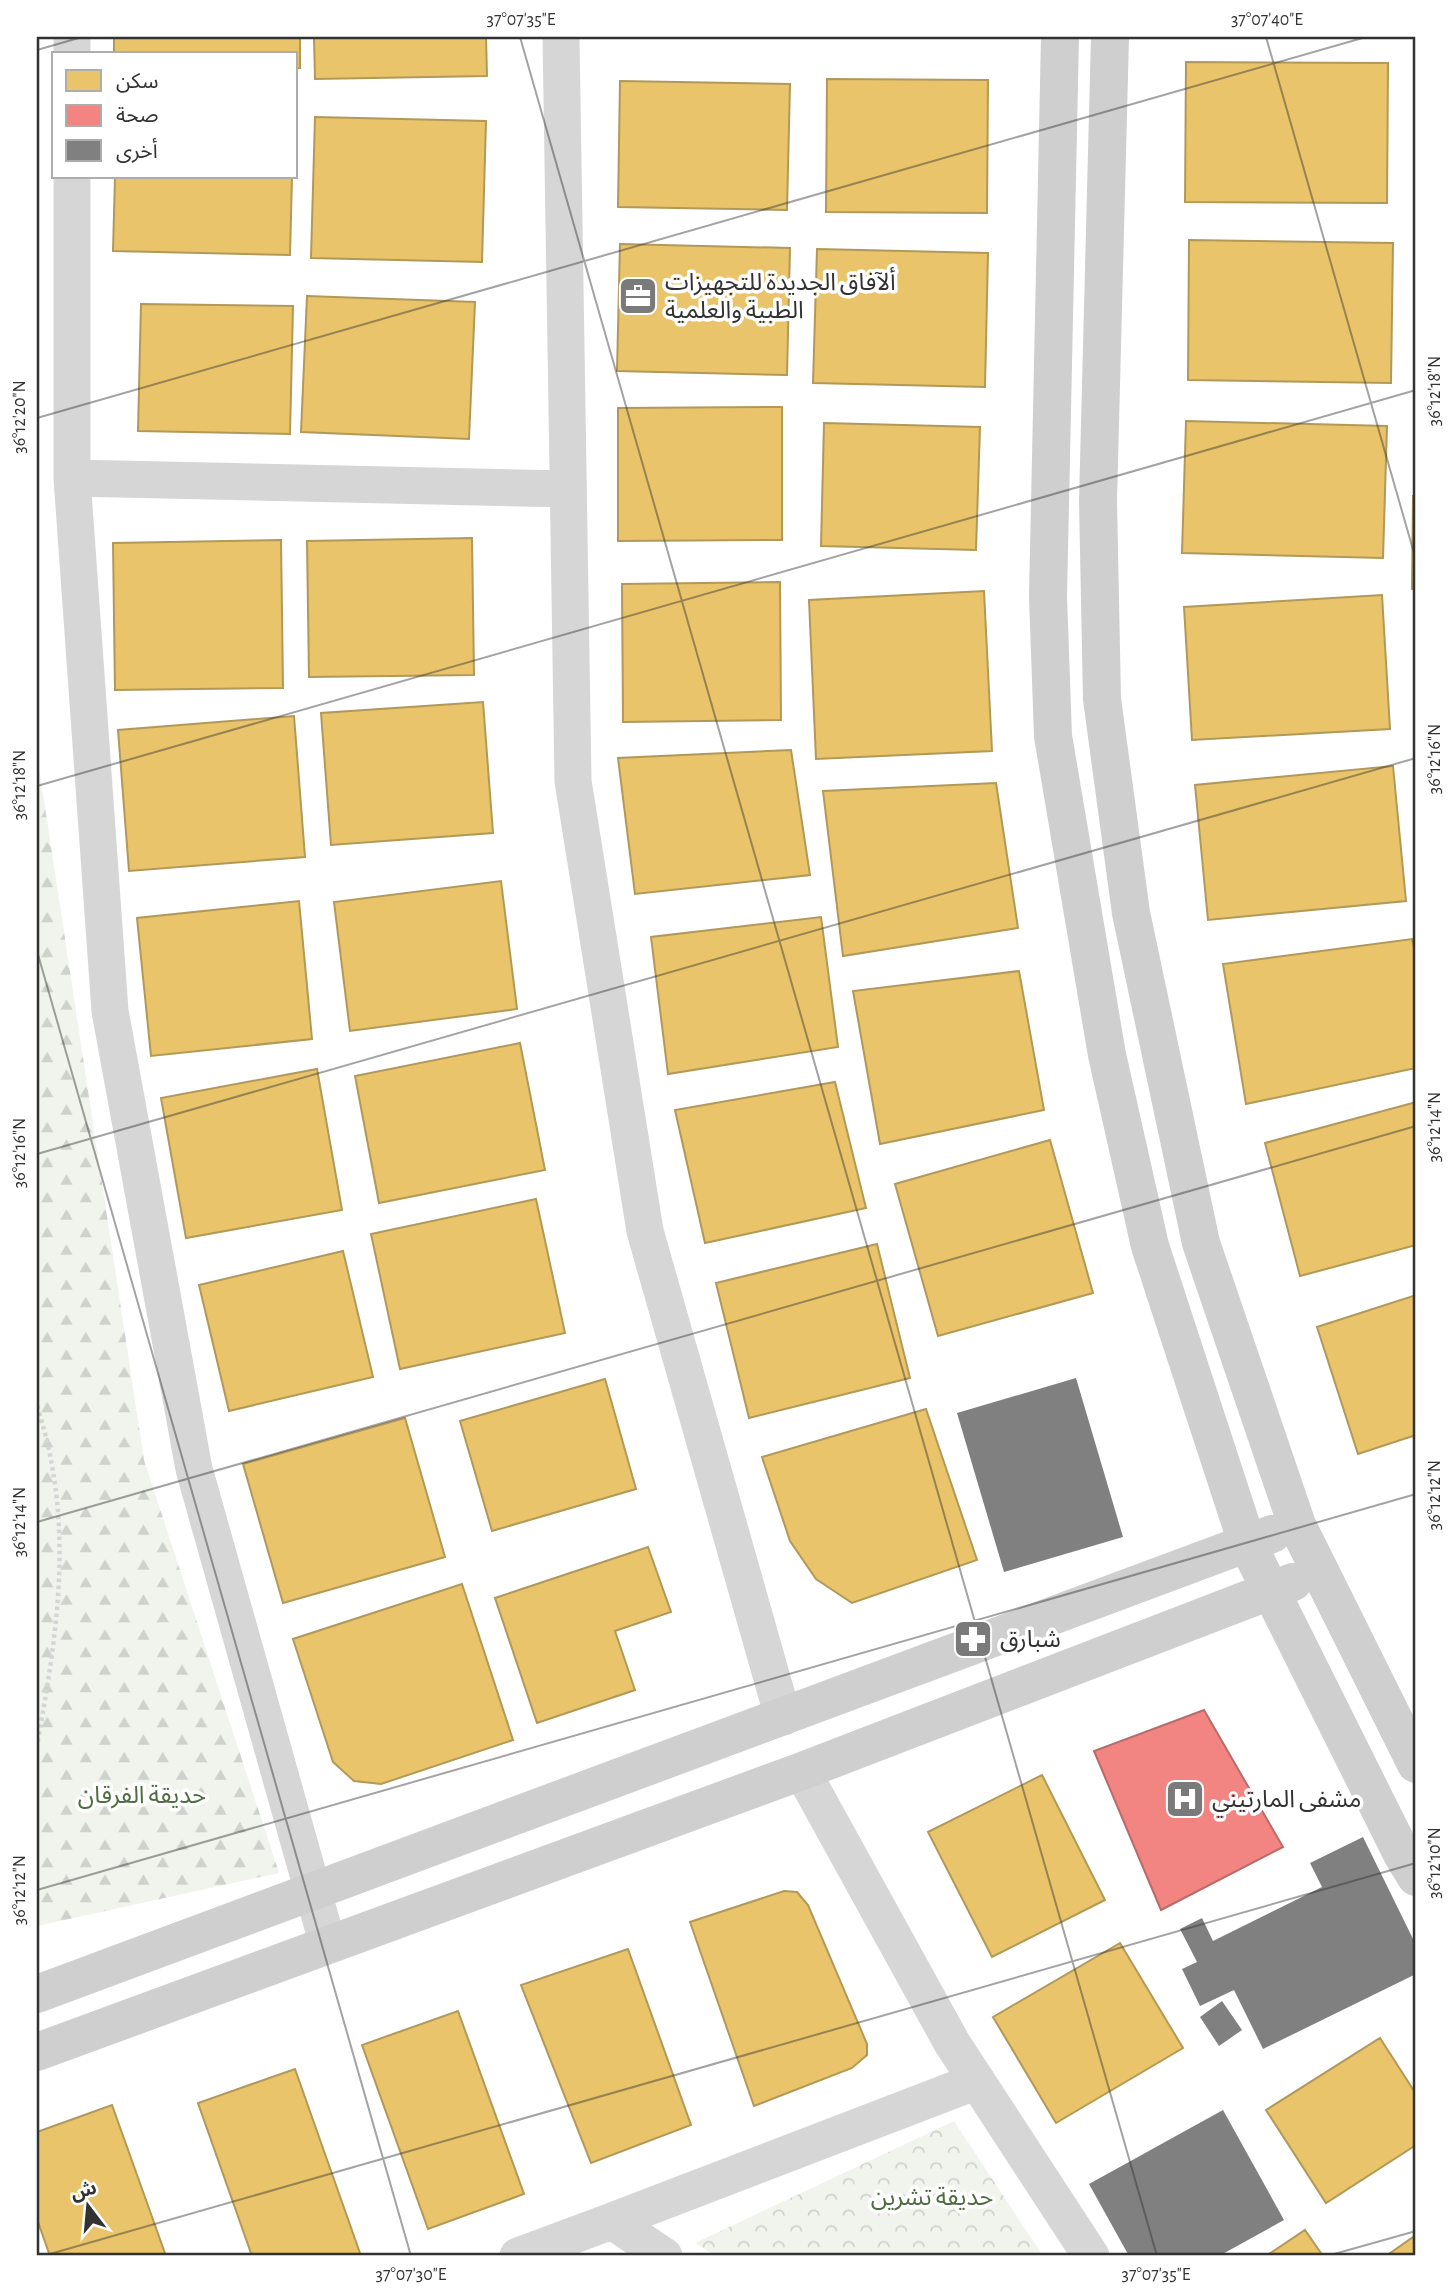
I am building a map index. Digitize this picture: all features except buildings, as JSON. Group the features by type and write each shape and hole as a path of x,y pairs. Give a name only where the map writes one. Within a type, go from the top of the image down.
{"main road":[{"path":"1060,37 1048,597 1053,736 1107,1055 1150,1246 1247,1543 1402,1854 1416,1877"},
{"path":"1110,37 1098,501 1102,699 1131,913 1201,1243 1297,1525 1416,1764"},
{"path":"37,1994 1297,1525"},
{"path":"37,2052 802,1771 1270,1589 1320,1573"}],"street":[{"path":"561,37 573,781 645,1231 783,1717"},
{"path":"72,178 72,478 110,1012 194,1469 328,1945"},
{"path":"72,478 568,489"},
{"path":"802,1771 953,2043 1091,2256"},
{"path":"518,2256 977,2081"},
{"path":"612,2221 664,2256"}],"path":[{"path":"37,1406 61,1527 56,1637 37,1746"}],"green space":[{"name":"حديقة الفرقان","path":"37,754 144,1460 279,1873 37,1926"},
{"name":"حديقة تشرين","path":"954,2121 1043,2256 715,2256 695,2243"}],"place":[{"name":"ألآفاق الجديدة للتجهيزات الطبية والعلمية","path":"638,296"},
{"name":"شبارق","path":"973,1639"},
{"name":"مشفى المارتيني","path":"1185,1799"}]}
